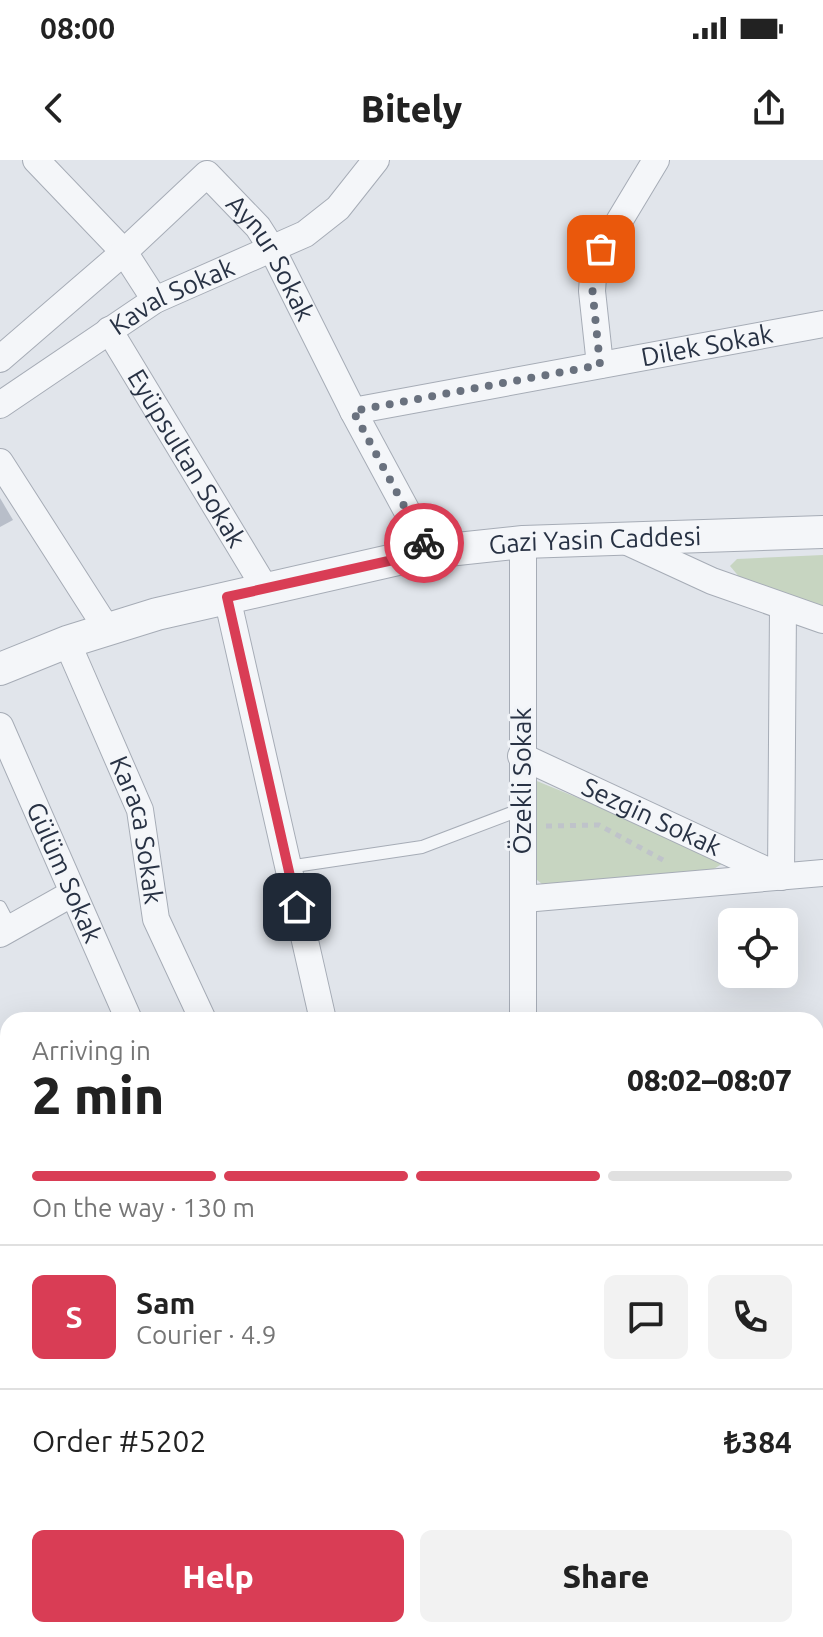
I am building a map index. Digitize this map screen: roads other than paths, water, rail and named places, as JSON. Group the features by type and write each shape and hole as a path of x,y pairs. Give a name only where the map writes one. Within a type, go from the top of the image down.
{"street":[{"path":"36,160 124,252 155,300"},
{"name":"Kaval Sokak","path":"0,405 155,300 272,249 320,224 338,208 376,160"},
{"path":"600,365 592,291 594,263 656,160"},
{"name":"Aynur Sokak","path":"0,359 124,252 207,174 258,227 272,249 353,411 429,552"},
{"name":"Dilek Sokak","path":"353,411 823,324"},
{"name":"Eyüpsultan Sokak","path":"109,330 265,588"},
{"path":"0,462 107,629"},
{"name":"Gazi Yasin Caddesi","path":"0,669 107,629 227,597 429,552 523,542 823,532"},
{"path":"623,540 712,581 823,620"},
{"name":"Özekli Sokak","path":"517,1012 527,818 521,756 523,542"},
{"path":"227,597 321,1012"},
{"path":"781,877 783,607"},
{"name":"Karaca Sokak","path":"67,642 140,810 156,919 199,1012"},
{"name":"Gülüm Sokak","path":"0,726 125,1012"},
{"name":"Sezgin Sokak","path":"521,756 781,877"},
{"name":"Sezgin Sokak","path":"524,899 823,873"},
{"path":"4,923 73,893"}],"lane":[{"path":"288,867 422,847 527,818"}]}
